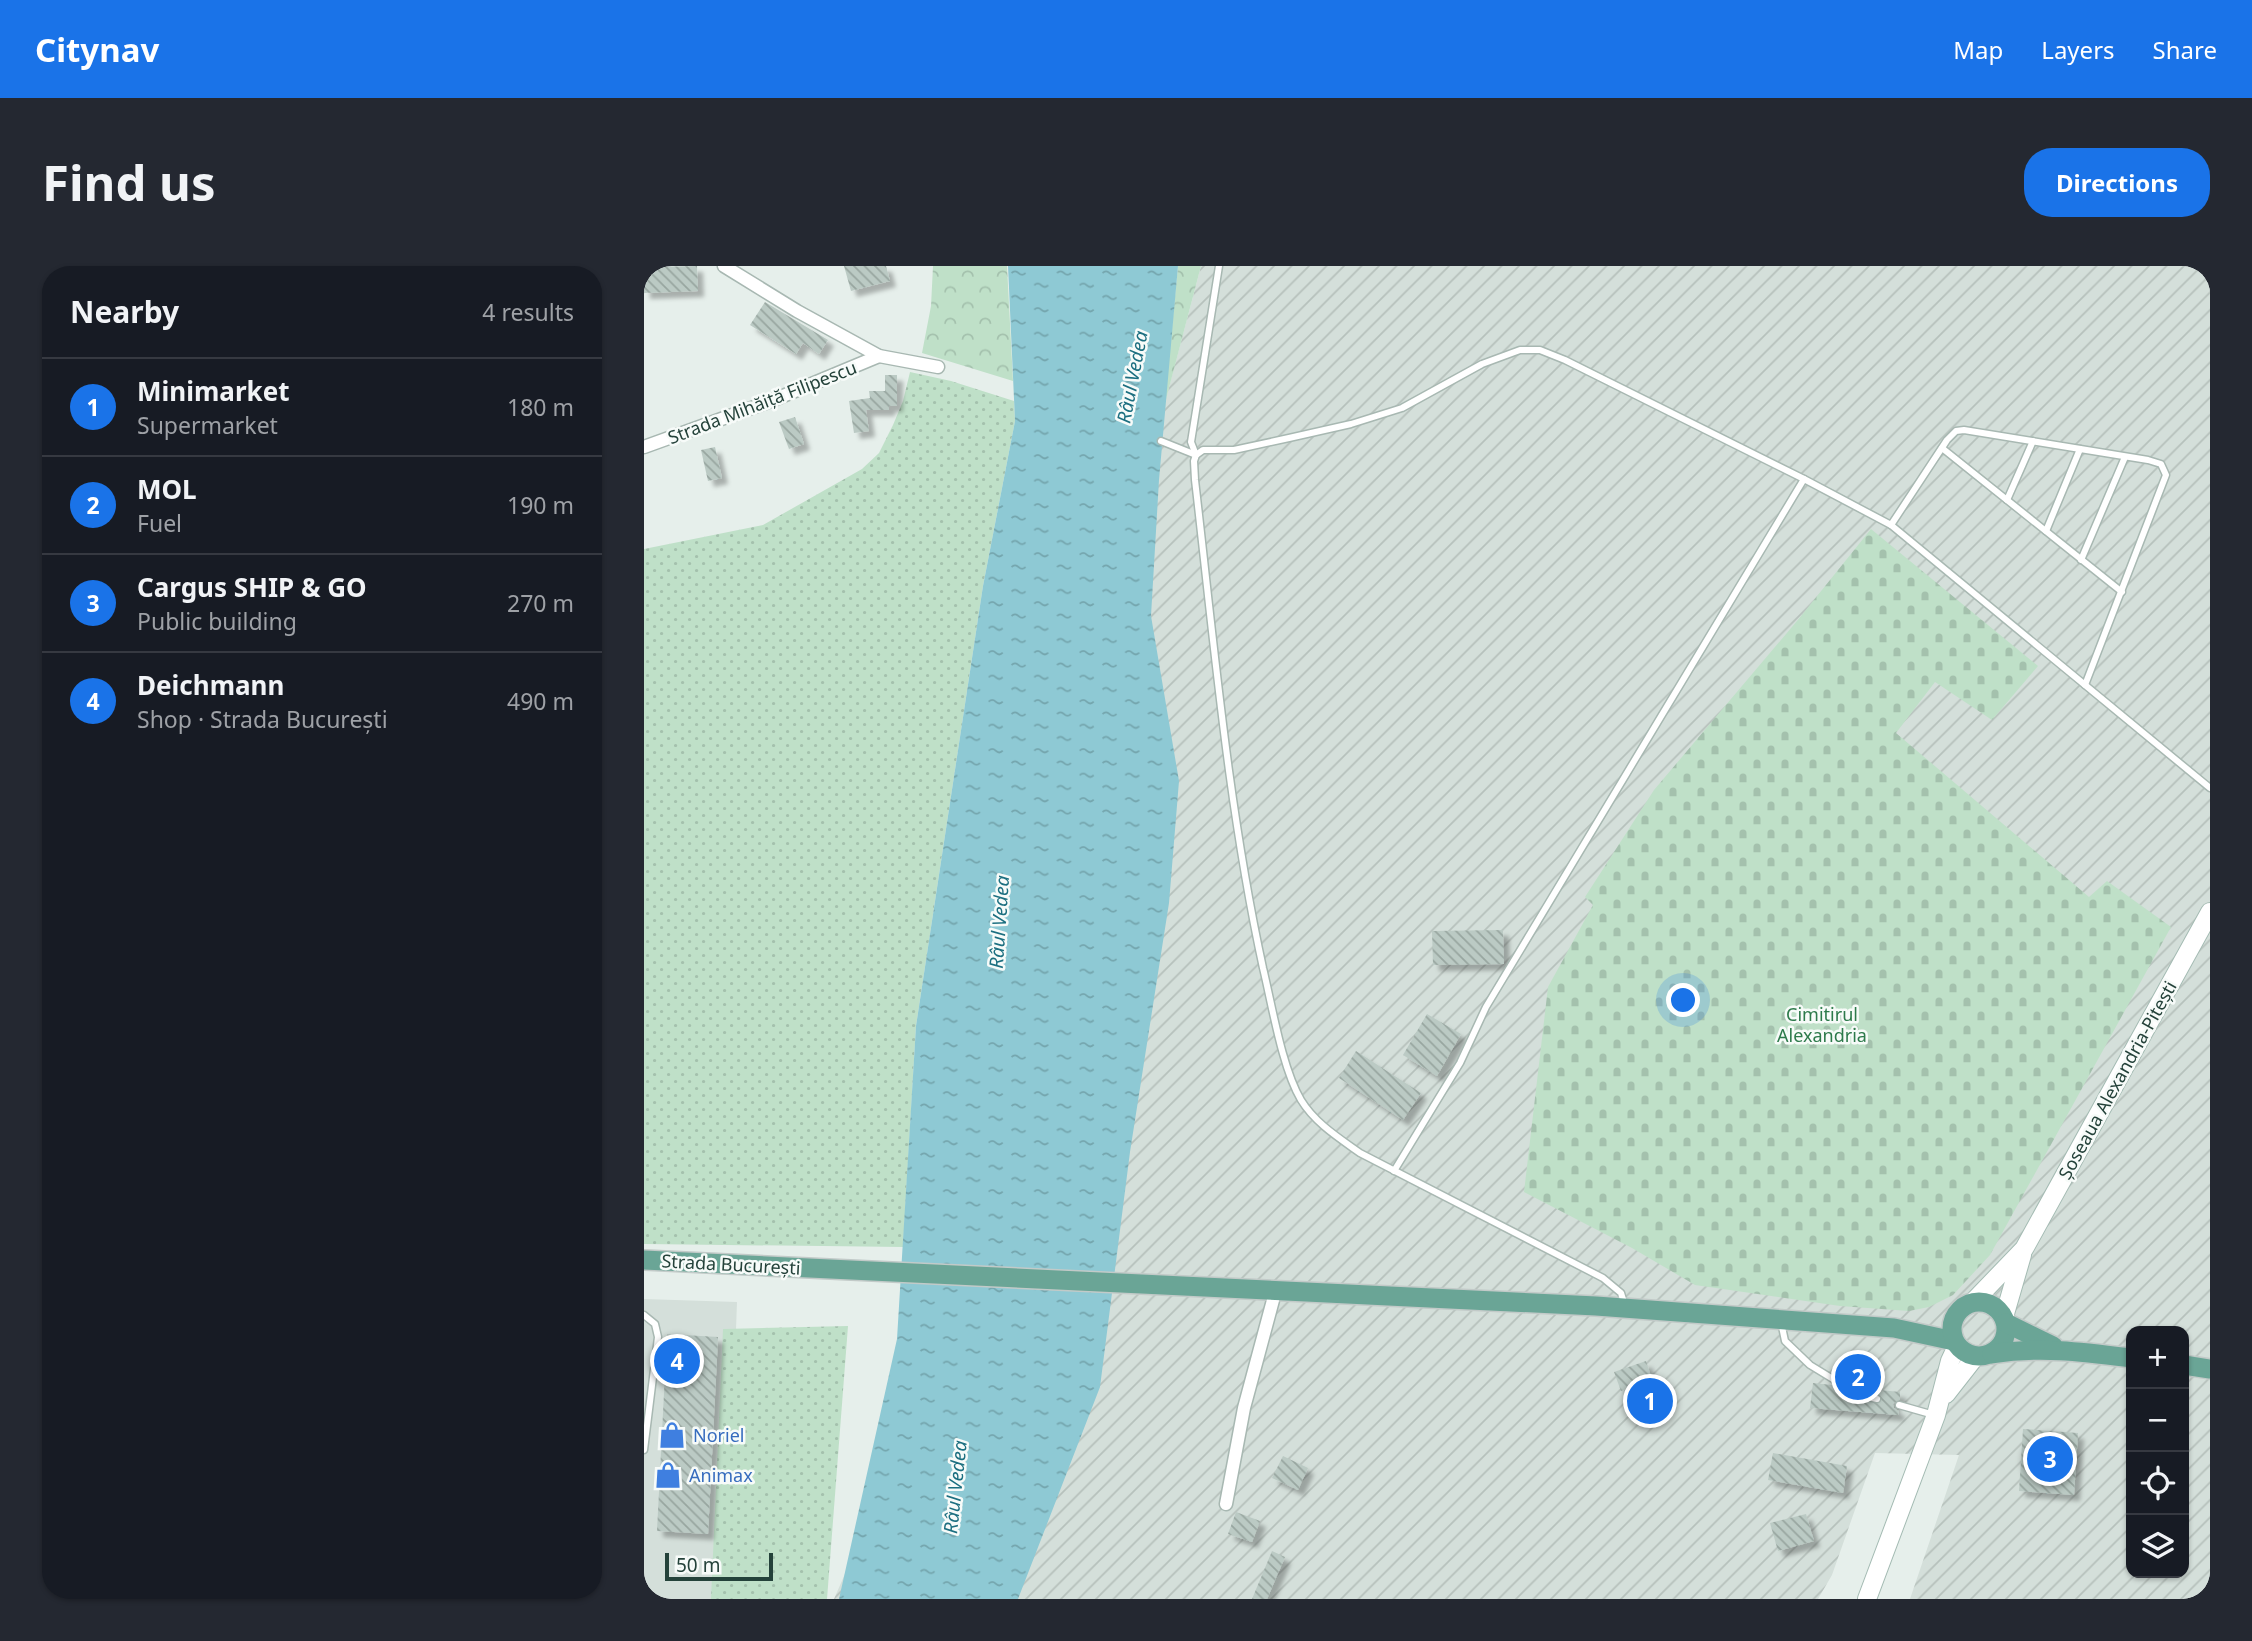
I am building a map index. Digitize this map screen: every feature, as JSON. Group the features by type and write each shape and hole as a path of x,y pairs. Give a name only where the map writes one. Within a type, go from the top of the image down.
{"main road":[{"name":"Șoseaua Alexandria-Pitești","path":"1973,1302 2024,1248 2205,930 2210,912"},
{"name":"Șoseaua Alexandria-Pitești","path":"2005,1320 2024,1248"},
{"name":"Strada București","path":"644,1260 1276,1289 1624,1308 1894,1328"},
{"path":"2061,1349 2005,1320 1991,1305 1973,1302 1960,1309 1956,1315 1952,1332 1956,1343 1965,1353 1983,1355 2017,1349 2061,1349 2126,1358"},
{"path":"1894,1328 1956,1315"},
{"path":"1939,1407 1983,1355 2004,1341 2005,1320"},
{"path":"1894,1328 1956,1343"},
{"path":"1867,1599 1939,1407 1956,1343"},
{"path":"2189,1366 2210,1369"}],"street":[{"path":"723,266 797,311 880,356 938,367"},
{"name":"Strada Mihăiță Filipescu","path":"644,447 771,401 880,356"},
{"path":"1226,1504 1244,1408 1276,1289"}],"lane":[{"path":"1196,455 1191,443 1219,266"},
{"path":"1624,1308 1625,1301 1621,1293 1602,1278 1360,1153 1329,1131 1302,1101 1291,1076 1275,1022 1245,887 1231,792 1195,480 1196,455 1203,450 1234,450 1351,424 1402,408 1482,363 1520,350 1540,350 1566,360 1891,525 2210,788"},
{"path":"1891,525 1955,431 1964,430 2033,441 2161,464 2166,474 2085,685"},
{"path":"1161,441 1196,455"},
{"path":"2007,500 2033,441"},
{"path":"1942,447 2122,592"},
{"path":"2046,531 2080,449"},
{"path":"2081,560 2125,457"},
{"path":"1394,1171 1460,1063 1486,1007 1804,479"},
{"path":"644,1314 655,1324 658,1337 644,1450"},
{"path":"1781,1320 1785,1341 1810,1365 1846,1387"},
{"path":"1868,1397 1877,1399"},
{"path":"1899,1405 1939,1407"}],"shaded area":[{"path":"1201,266 2210,266 2210,1599 1910,1599 1959,1455 1875,1453 1832,1575 1818,1599 834,1599 872,1512"},
{"path":"644,1299 737,1302 726,1599 644,1599"}],"green space":[{"path":"933,266 1007,266 1013,381 922,353 931,306"},
{"path":"1178,266 1201,266 1164,407"},
{"path":"910,372 951,381 1014,401 1015,421 983,586 916,1026 903,1247 644,1244 644,549 763,525 862,469 879,453 893,425 903,401"},
{"name":"Cimitirul Alexandria","path":"1871,529 2038,666 1992,720 1935,682 1896,733 2089,897 2107,881 2171,927 1990,1255 1953,1295 1929,1307 1909,1311 1840,1306 1695,1285 1632,1248 1524,1192 1548,987 1593,905 1585,897 1654,790"},
{"path":"848,1326 827,1599 711,1599 723,1329"}],"water":[{"name":"Râul Vedea","path":"1008,266 1178,266 1159,480 1151,616 1179,781 1169,903 1130,1152 1100,1387 1018,1599 839,1599 897,1339 916,1026 983,586 1015,421"}],"building":[{"path":"697,266 698,291 644,293 644,267"},
{"path":"844,266 886,266 890,281 851,291"},
{"path":"765,302 828,340 819,354 803,343 796,354 750,325"},
{"path":"885,375 897,375 897,406 889,406 889,410 866,410 869,431 854,433 849,401 870,398 869,391 885,391"},
{"path":"795,417 804,444 789,449 779,422"},
{"path":"715,447 722,478 708,481 701,450"},
{"path":"1503,930 1504,964 1433,965 1432,931"},
{"path":"1427,1014 1461,1034 1437,1076 1403,1055"},
{"path":"1356,1051 1421,1093 1403,1120 1339,1078"},
{"path":"667,1334 718,1337 708,1534 657,1531"},
{"path":"1849,1360 1872,1362 1869,1389 1900,1392 1900,1399 1893,1404 1899,1411 1898,1415 1810,1408 1813,1383 1832,1385 1845,1393 1850,1390 1851,1385 1847,1381"},
{"path":"1646,1361 1652,1380 1621,1391 1614,1372"},
{"path":"2023,1429 2078,1433 2074,1495 2019,1491"},
{"path":"1773,1453 1847,1466 1843,1493 1768,1480"},
{"path":"1283,1456 1308,1468 1298,1490 1272,1478"},
{"path":"1236,1512 1260,1521 1252,1542 1228,1534"},
{"path":"1806,1514 1814,1541 1778,1551 1770,1523"},
{"path":"1272,1551 1285,1557 1267,1599 1252,1599"}],"place":[{"name":"Deichmann","path":"677,1361"},
{"name":"MOL","path":"1858,1377"},
{"name":"Minimarket","path":"1650,1401"},
{"name":"Noriel","path":"672,1435"},
{"name":"Cargus SHIP & GO","path":"2050,1459"},
{"name":"Animax","path":"668,1475"}]}
